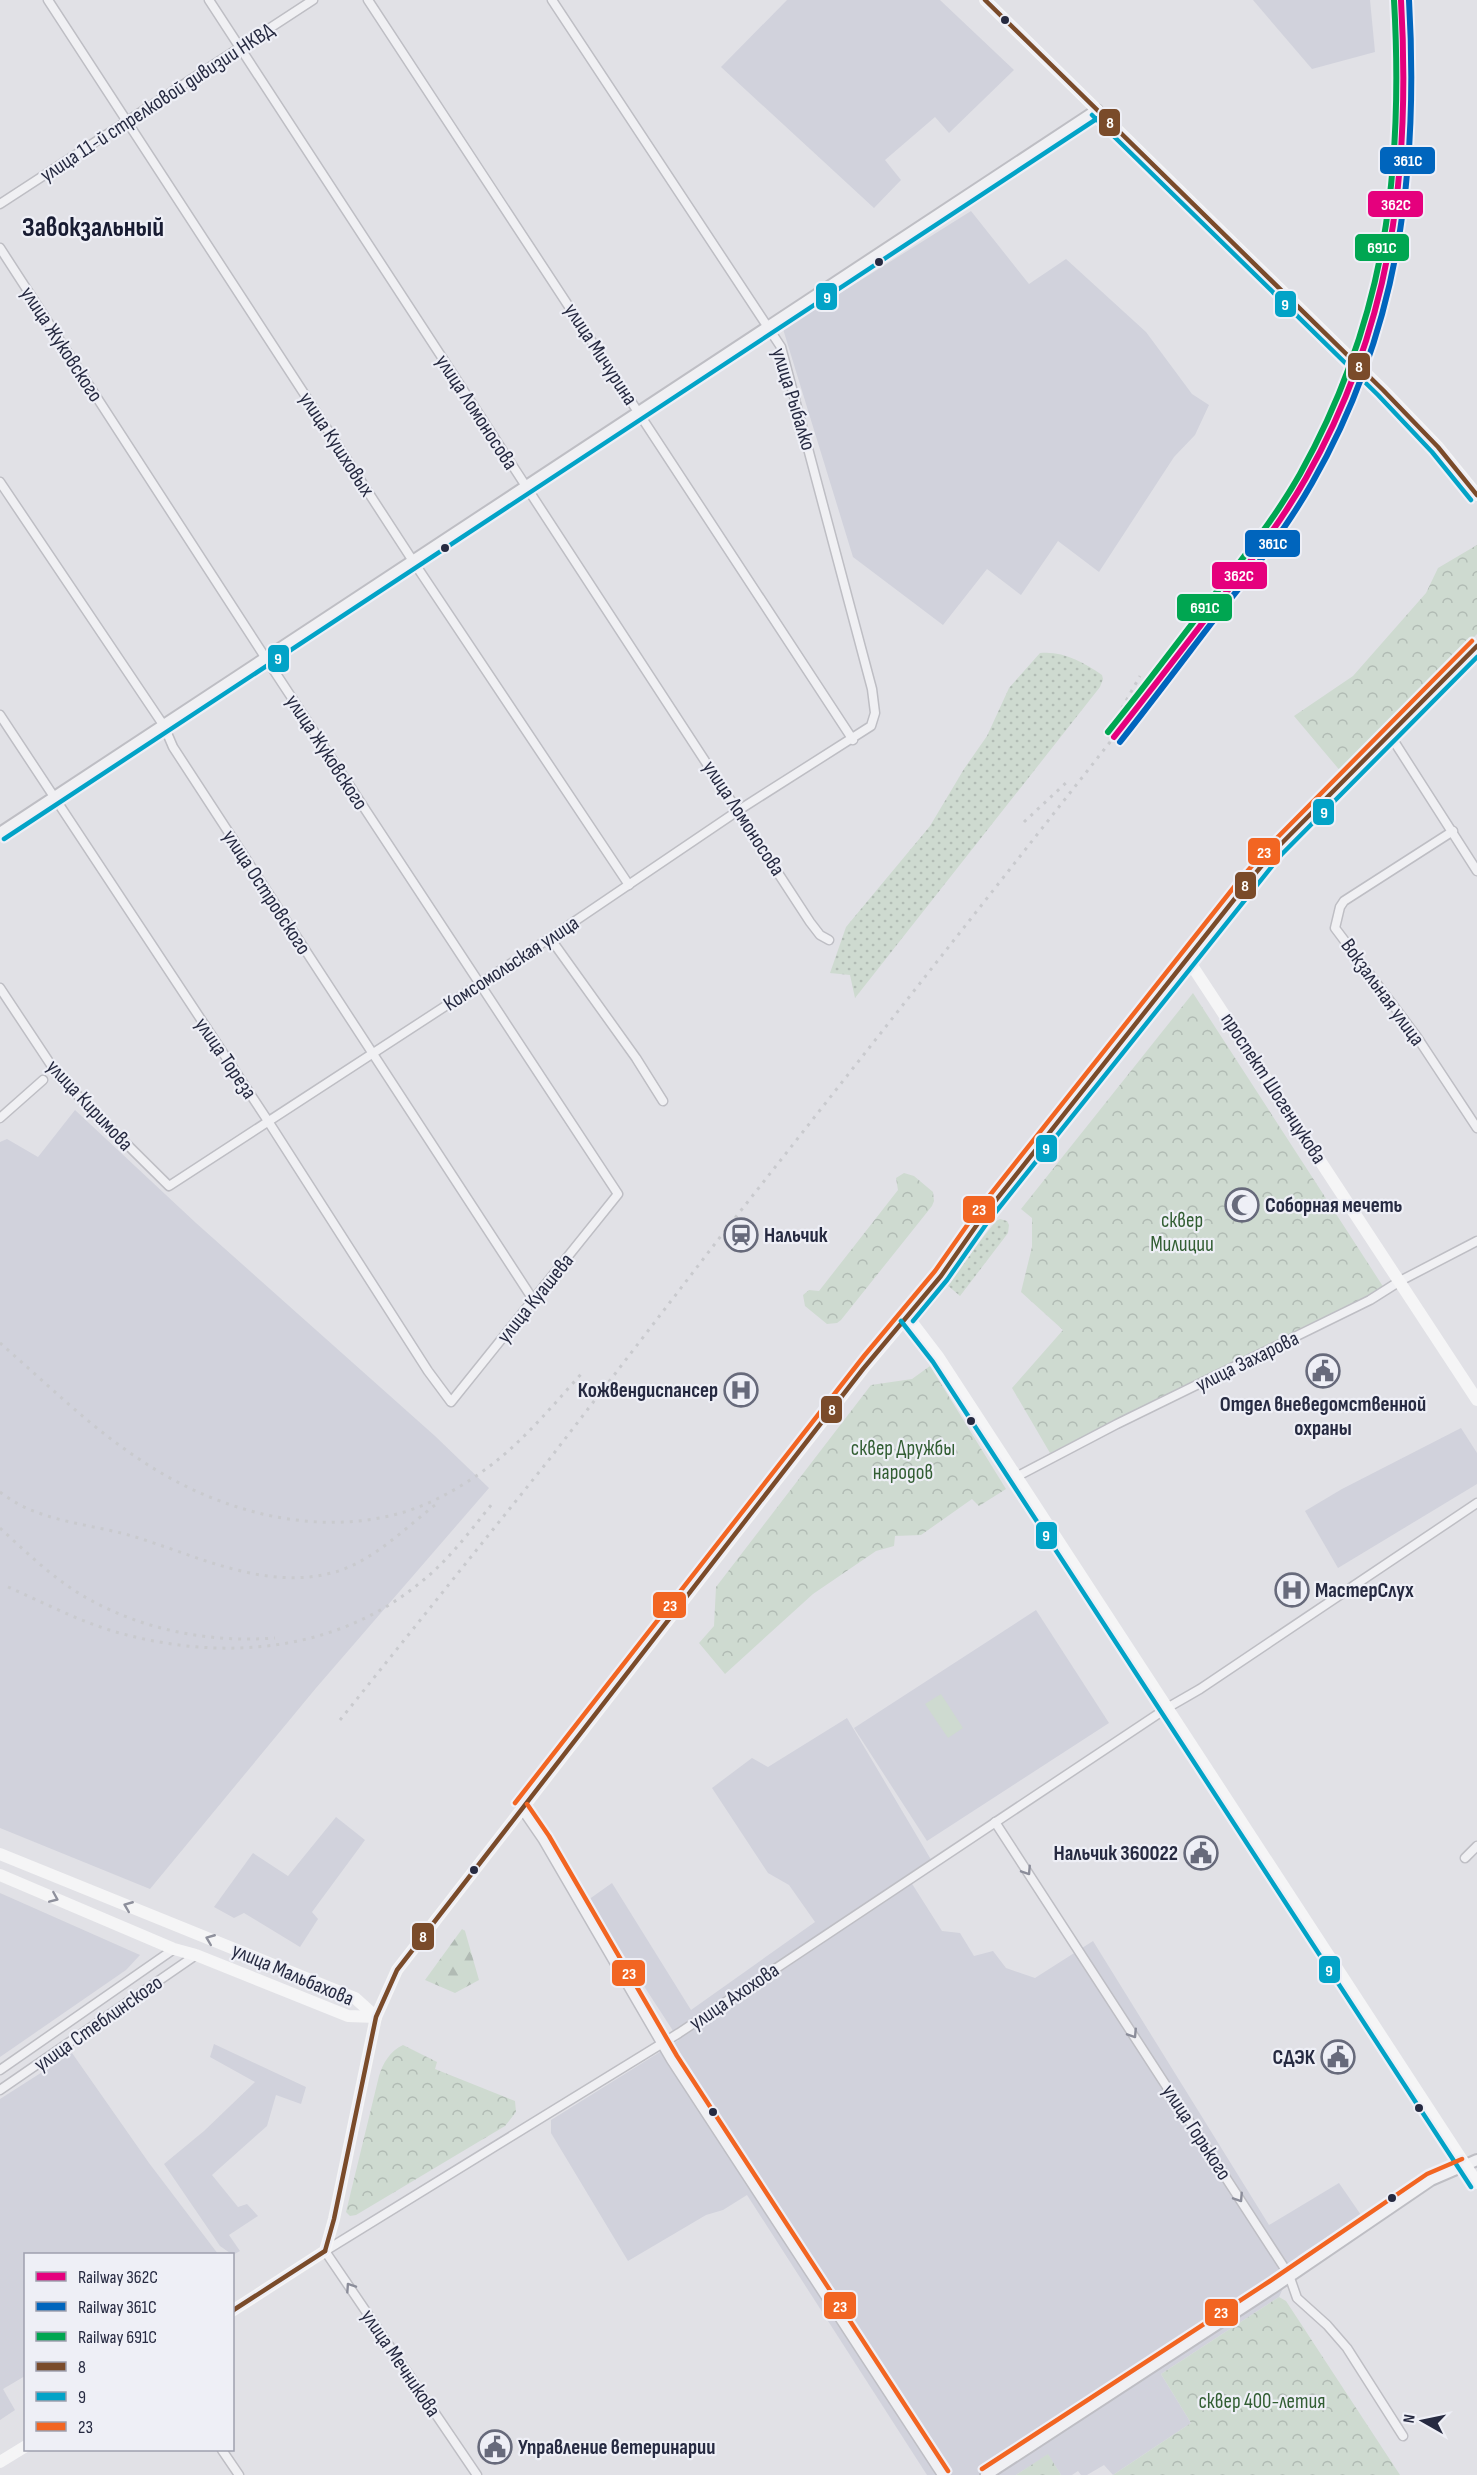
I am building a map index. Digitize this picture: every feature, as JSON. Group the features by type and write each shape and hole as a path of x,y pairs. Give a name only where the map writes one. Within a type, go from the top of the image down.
{"main road":[{"path":"985,0 1383,390 1438,447 1477,495"},
{"path":"325,2251 334,2219 375,2017 397,1970 870,1361 941,1276 981,1219 1275,850 1477,646"},
{"name":"проспект Шогенцукова","path":"1187,958 1477,1400"},
{"path":"907,1316 939,1358 1477,2183"},
{"name":"улица Мальбахова","path":"0,1854 355,1998 375,2017"},
{"name":"улица Мальбахова","path":"0,1875 174,1949 196,1955 348,2016 375,2017"},
{"name":"улица Ахохова","path":"234,2310 325,2251"},
{"path":"0,2462 24,2447"}],"street":[{"name":"улица Кушховых","path":"48,0 413,561 629,885"},
{"name":"улица Ломоносова","path":"209,0 810,922 820,935 829,940"},
{"name":"улица 11-й стрелковой дивизии НКВД","path":"0,204 313,0"},
{"name":"улица Мичурина","path":"368,0 853,740"},
{"name":"улица Рыбалко","path":"552,0 785,355 872,689 874,722 868,730 853,740"},
{"path":"0,833 1096,110"},
{"name":"улица Жуковского","path":"0,248 264,657 618,1194"},
{"name":"улица Островского","path":"0,482 164,726 173,747 534,1301"},
{"name":"улица Тореза","path":"0,715 450,1402"},
{"path":"1390,735 1477,871"},
{"name":"Комсомольская улица","path":"169,1186 550,938 739,810 853,740"},
{"name":"Вокзальная улица","path":"1452,831 1344,901 1335,928 1417,1037 1477,1128"},
{"path":"550,938 636,1058 663,1101"},
{"name":"улица Киримова","path":"0,988 63,1082 169,1186"},
{"path":"0,1118 43,1080"},
{"name":"улица Куашева","path":"450,1402 534,1301 618,1194"},
{"name":"улица Захарова","path":"1016,1477 1117,1424 1370,1300 1400,1281 1477,1241"},
{"name":"улица Ахохова","path":"325,2251 662,2043 1167,1708 1200,1689 1477,1503"},
{"path":"521,1808 549,1849 662,2043 942,2475"},
{"name":"улица Горького","path":"995,1822 1289,2275 1296,2298 1327,2325 1347,2348 1403,2436"},
{"path":"1464,1858 1477,1846"},
{"name":"улица Стеблинского","path":"0,2070 174,1949"},
{"name":"улица Стеблинского","path":"0,2090 196,1955"},
{"path":"986,2475 1274,2287 1431,2180 1477,2160"},
{"name":"улица Мечникова","path":"325,2251 477,2475"},
{"path":"223,2451 238,2475"}],"shaded area":[{"path":"787,0 940,0 1014,70 949,133 935,117 885,160 901,180 874,208 721,67"},
{"path":"1253,0 1370,0 1375,52 1312,69"},
{"path":"971,211 1029,284 1066,259 1146,332 1192,394 1209,405 1195,435 1174,457 1099,572 1058,541 1021,595 987,569 943,625 853,557 783,329"},
{"path":"75,1110 196,1223 435,1436 489,1488 316,1688 150,1889 0,1828 0,1142 7,1139 38,1157"},
{"path":"1461,1428 1477,1453 1477,1484 1338,1568 1305,1511 1342,1489"},
{"path":"1036,1610 1109,1723 927,1841 854,1728"},
{"path":"847,1718 933,1863 909,1879 942,1931 960,1933 974,1956 993,1951 1006,1968 1035,1978 1093,1941 1269,2225 1339,2183 1361,2215 1298,2256 1279,2297 1161,2374 1191,2423 1113,2475 1104,2465 1087,2475 1081,2475 1078,2471 1072,2475 1061,2475 1048,2455 1016,2475 927,2475 747,2195 723,2210 706,2215 628,2261 551,2133 551,2120 679,2040 588,1900 612,1883 691,2010 815,1922 789,1885 768,1873 712,1788 752,1758 768,1767"},
{"path":"336,1817 365,1840 312,1912 318,1919 300,1947 244,1913 234,1918 214,1907 253,1853 288,1876"},
{"path":"0,1893 140,1955 126,1970 0,2057"},
{"path":"214,2044 306,2087 301,2104 276,2095 267,2126 212,2175 238,2207 247,2204 258,2216 229,2235 240,2251 234,2254 220,2246 164,2164 204,2131 255,2082 210,2057"},
{"path":"72,2053 149,2163 217,2253 24,2253 24,2377 3,2389 15,2410 0,2420 0,2099"}],"green space":[{"path":"1477,545 1477,634 1342,773 1294,716 1353,676 1426,593 1438,568"},
{"path":"1040,653 1073,658 1088,666 1102,675 1100,687 855,998 850,975 830,973 846,927 930,826 987,736 1009,688"},
{"name":"сквер Милиции","path":"1193,993 1384,1288 1050,1453 1012,1388 1063,1330 1021,1292 1032,1247 1032,1218 1021,1209"},
{"path":"904,1173 914,1176 933,1192 932,1206 841,1320 827,1324 805,1306 803,1295 809,1290 819,1291 898,1190 896,1178"},
{"path":"1000,1219 1007,1221 1008,1233 960,1296 946,1284"},
{"name":"сквер Дружбы народов","path":"930,1366 1006,1489 979,1506 972,1499 921,1535 895,1536 894,1546 876,1551 813,1594 725,1674 699,1643 714,1626 716,1587 871,1385 912,1379"},
{"path":"941,1694 963,1728 948,1738 925,1704"},
{"path":"462,1929 465,1931 479,1980 455,1993 425,1980"},
{"path":"403,2045 437,2062 435,2069 515,2101 516,2112 505,2126 356,2215 350,2216 346,2212 379,2076 388,2058"},
{"name":"сквер 400-летия","path":"1279,2297 1286,2301 1400,2475 1113,2475 1191,2423 1161,2374"},
{"path":"1048,2454 1061,2475 1016,2475"}],"railway":[{"path":"1292,483 1344,377 1360,332 1383,239 1390,192 1396,96 1392,0"},
{"path":"1113,724 1140,676"},
{"path":"340,1720 548,1461 724,1232 1114,737"},
{"path":"1024,822 1069,780"},
{"path":"0,1343 103,1432 168,1477 231,1505 299,1520 333,1522 367,1520 401,1513 414,1509 466,1483 511,1448 582,1373"},
{"path":"0,1492 30,1510 47,1516 132,1536 232,1569 283,1577 309,1577 349,1567 390,1542 439,1502"},
{"path":"8,1587 97,1626 165,1643 243,1648 281,1644 318,1636 354,1623 389,1605 441,1564 492,1504"},
{"path":"0,1528 62,1582 85,1597 130,1618 153,1626 201,1636 275,1638"}],"rail line":[{"name":"691С","path":"1108,732 1279,508 1300,474 1329,417 1352,360 1370,302 1383,244 1391,186 1395,126 1394,0"},
{"name":"362С","path":"1114,737 1251,561 1285,512 1306,478 1335,421 1359,363 1390,246 1398,186 1402,125 1401,0"},
{"name":"361С","path":"1120,742 1257,565 1291,517 1342,426 1365,368 1384,309 1397,249 1406,188 1410,127 1409,0"}],"transit line":[{"name":"8","path":"985,0 1383,390 1438,447 1477,495"},
{"name":"9","path":"1092,115 1378,395 1432,452 1471,500"},
{"name":"9","path":"4,839 1101,116"},
{"name":"23","path":"515,1803 864,1356 935,1271 975,1214 1238,882 1270,845 1472,641"},
{"name":"8","path":"325,2251 334,2219 376,2017 397,1970 863,1369 941,1276 981,1219 1244,887 1275,850 1477,646"},
{"name":"9","path":"913,1321 947,1280 987,1223 1281,855 1477,657"},
{"name":"9","path":"901,1321 933,1362 1471,2187"},
{"name":"23","path":"527,1804 549,1836 677,2056 948,2471"},
{"name":"23","path":"982,2469 1270,2281 1427,2174 1462,2159"},
{"name":"8","path":"234,2310 325,2251"}],"place":[{"name":"Соборная мечеть","path":"1242,1205"},
{"name":"Нальчик","path":"741,1235"},
{"name":"Отдел вневедомственной охраны","path":"1323,1371"},
{"name":"Кожвендиспансер","path":"741,1390"},
{"name":"МастерСлух","path":"1292,1590"},
{"name":"Нальчик 360022","path":"1201,1853"},
{"name":"СДЭК","path":"1338,2057"},
{"name":"Управление ветеринарии","path":"495,2447"}],"district":[{"name":"Завокзальный","path":"93,227"}]}
